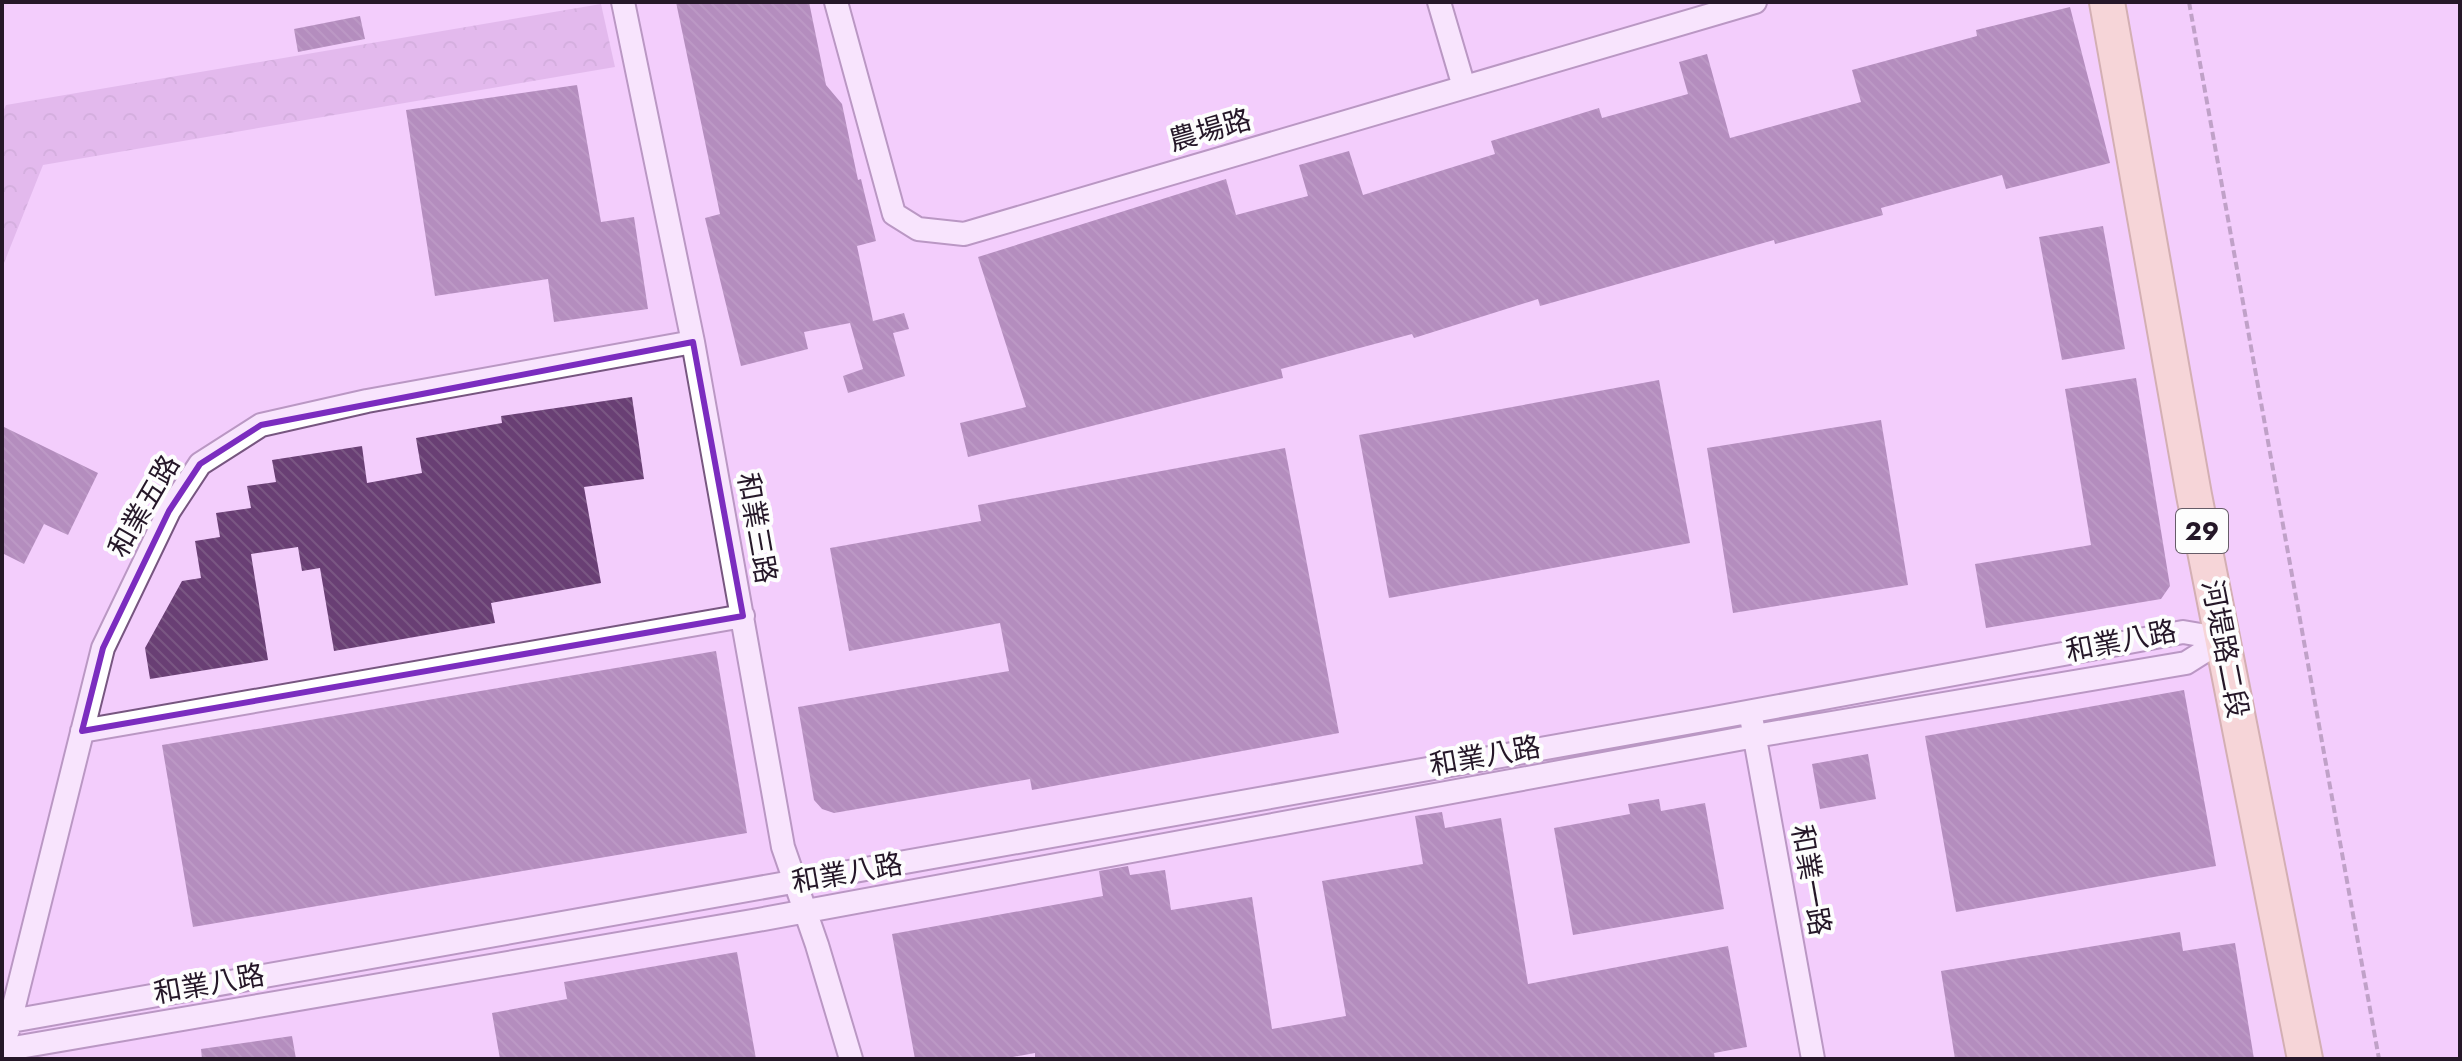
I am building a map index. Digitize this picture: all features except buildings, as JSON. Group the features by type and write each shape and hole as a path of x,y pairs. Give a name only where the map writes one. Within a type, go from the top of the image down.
{"main road":[{"name":"河堤路二段","path":"2107,2 2194,495 2305,1059"}],"street":[{"name":"和業三路","path":"623,2 693,342 782,839 851,1059"},
{"name":"農場路","path":"836,2 894,214 918,229 964,234 1755,2"},
{"path":"1439,2 1464,87"},
{"name":"和業五路","path":"11,1021 103,648 169,511 200,464 261,425 367,401 693,342"},
{"path":"82,731 743,616"},
{"name":"和業八路","path":"11,1021 2183,632 2224,639"},
{"name":"和業八路","path":"11,1051 805,912 1755,736 2186,663 2224,639"},
{"name":"和業一路","path":"1751,711 1813,1059"},
{"path":"4,1059 11,1051 11,1021"}],"path":[{"path":"2189,2 2379,1059"}],"highlighted area":[{"path":"693,342 743,616 82,731 103,648 169,511 200,464 261,425"}],"green space":[{"path":"601,4 615,67 43,165 2,268 2,114 6,105"}]}
